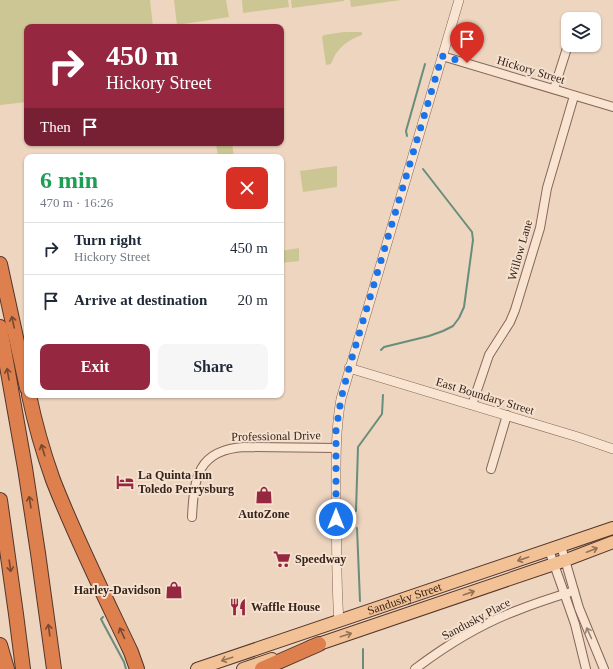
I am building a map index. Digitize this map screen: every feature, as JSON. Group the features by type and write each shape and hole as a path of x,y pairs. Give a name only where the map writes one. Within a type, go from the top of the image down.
{"highway":[{"path":"0,264 24,374"},
{"path":"0,327 25,468 54,669"},
{"path":"30,398 43,448 69,519 138,669"},
{"path":"0,500 23,669"},
{"path":"262,669 319,644"},
{"path":"0,645 7,669"}],"main road":[{"name":"Sandusky Street","path":"197,669 613,528"},
{"name":"Sandusky Street","path":"243,669 560,562 613,542"},
{"path":"234,669 246,660 324,634 334,629 339,621"}],"street":[{"path":"339,621 337,591 336,448 338,415 349,368 459,0"},
{"path":"554,89 566,52"},
{"name":"Hickory Street","path":"442,56 613,107"},
{"name":"Willow Lane","path":"472,405 489,354 510,322 515,310 540,228 547,188 574,96"},
{"name":"East Boundary Street","path":"349,368 578,437 613,450"},
{"path":"491,469 507,415"},
{"name":"Professional Drive","path":"192,517 193,499 198,477 206,462 217,453 230,448 336,448"},
{"path":"562,546 560,562 565,594 575,624 586,669"},
{"path":"549,550 560,562 574,591 604,669"},
{"name":"Sandusky Place","path":"416,669 443,650 493,621 574,591"}],"shaded area":[{"path":"0,0 150,0 153,24 24,24 24,102 0,105"},
{"path":"174,0 226,0 229,17 177,24"},
{"path":"242,0 288,0 289,7 243,13"},
{"path":"291,0 344,0 344,1 292,8"},
{"path":"350,0 401,0 351,7"},
{"path":"344,32 362,32 362,35 347,42 336,54 331,64 326,65 322,37 324,35"},
{"path":"216,146 232,146 234,154 218,154"},
{"path":"337,166 337,187 303,192 300,171"},
{"path":"299,248 299,261 284,263 284,250"}],"waterway":[{"path":"407,136 406,131 425,64"},
{"path":"381,350 384,347 429,336 453,326 464,307 473,240 472,232 423,169"},
{"path":"356,511 358,447 382,414 383,395"},
{"path":"357,528 360,601"},
{"path":"103,617 101,619 124,662 126,669"},
{"path":"363,649 363,669"}],"place":[{"name":"La Quinta Inn Toledo Perrysburg","path":"125,482"},
{"name":"AutoZone","path":"264,495"},
{"name":"Speedway","path":"282,559"},
{"name":"Harley-Davidson","path":"174,590"},
{"name":"Waffle House","path":"238,607"}],"route":[{"path":"336,519 336,431 341,399 349,368 442,56 467,63"}]}
